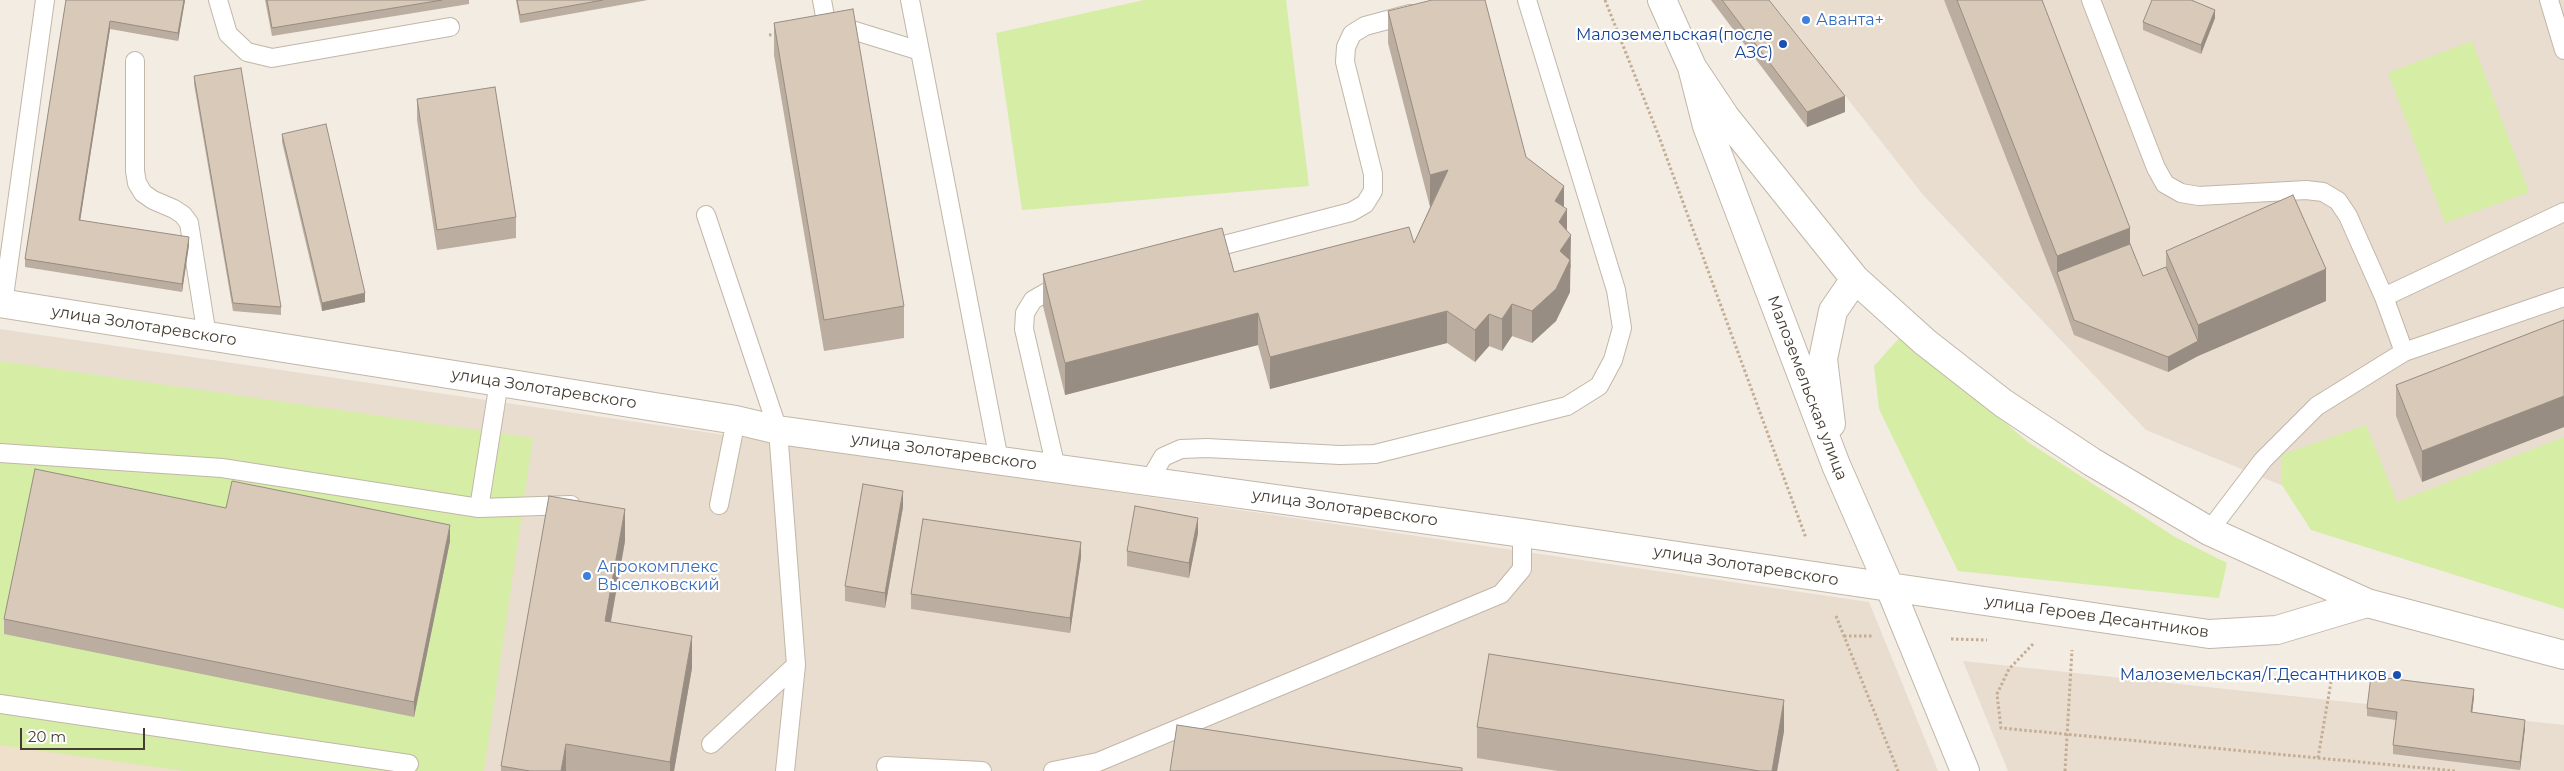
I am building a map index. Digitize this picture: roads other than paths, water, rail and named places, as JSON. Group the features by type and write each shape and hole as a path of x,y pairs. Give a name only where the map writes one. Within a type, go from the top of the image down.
{"street":[{"name":"Малоземельская улица","path":"1662,0 1692,67 1706,126 1836,465 1890,588 1965,771"},
{"path":"1692,67 1726,118 1855,279 1925,342 2003,403 2092,462 2209,531 2367,603 2564,655"},
{"path":"1836,465 1823,359 1833,311 1855,279"},
{"name":"улица Золотаревского","path":"1,304 736,420 778,430 1522,532 1890,588"},
{"name":"улица Героев Десантников","path":"1890,588 2209,634 2277,630 2367,603"}],"lane":[{"path":"1,304 45,0"},
{"path":"218,0 228,34 247,52 272,58 450,27"},
{"path":"822,0 826,22 920,52"},
{"path":"910,0 999,460"},
{"path":"1149,481 1163,456 1181,449 1207,448 1340,455 1375,454 1567,406 1599,386 1612,360 1622,328 1616,290 1527,0"},
{"path":"2091,0 2156,168 2165,184 2181,193 2199,196 2306,190 2323,192 2338,201 2348,216 2384,297 2404,352"},
{"path":"2549,0 2564,50"},
{"path":"1189,254 1351,212 1365,204 1373,191 1373,174 1345,62 1346,47 1352,34 1365,26 1431,9"},
{"path":"135,61 135,172 137,183 144,193 153,200 183,215 189,223 207,336"},
{"path":"2384,297 2564,212"},
{"path":"706,215 778,430 796,665 784,771"},
{"path":"1056,468 1024,329 1025,313 1033,300 1047,292 1085,282"},
{"path":"2209,531 2263,460 2317,406 2404,352 2564,297"},
{"path":"479,508 499,382"},
{"path":"719,505 736,420"},
{"path":"0,454 222,468 479,508 580,505"},
{"path":"1053,771 1098,762 1501,594 1522,569 1522,532"},
{"path":"712,744 796,665"},
{"path":"0,704 409,764"},
{"path":"886,766 982,771"}],"place":[{"name":"Аванта+","path":"1806,20"},
{"name":"Малоземельская(после АЗС)","path":"1783,44"},
{"name":"Агрокомплекс Выселковский","path":"587,576"},
{"name":"Малоземельская/Г.Десантников","path":"2397,675"}]}
